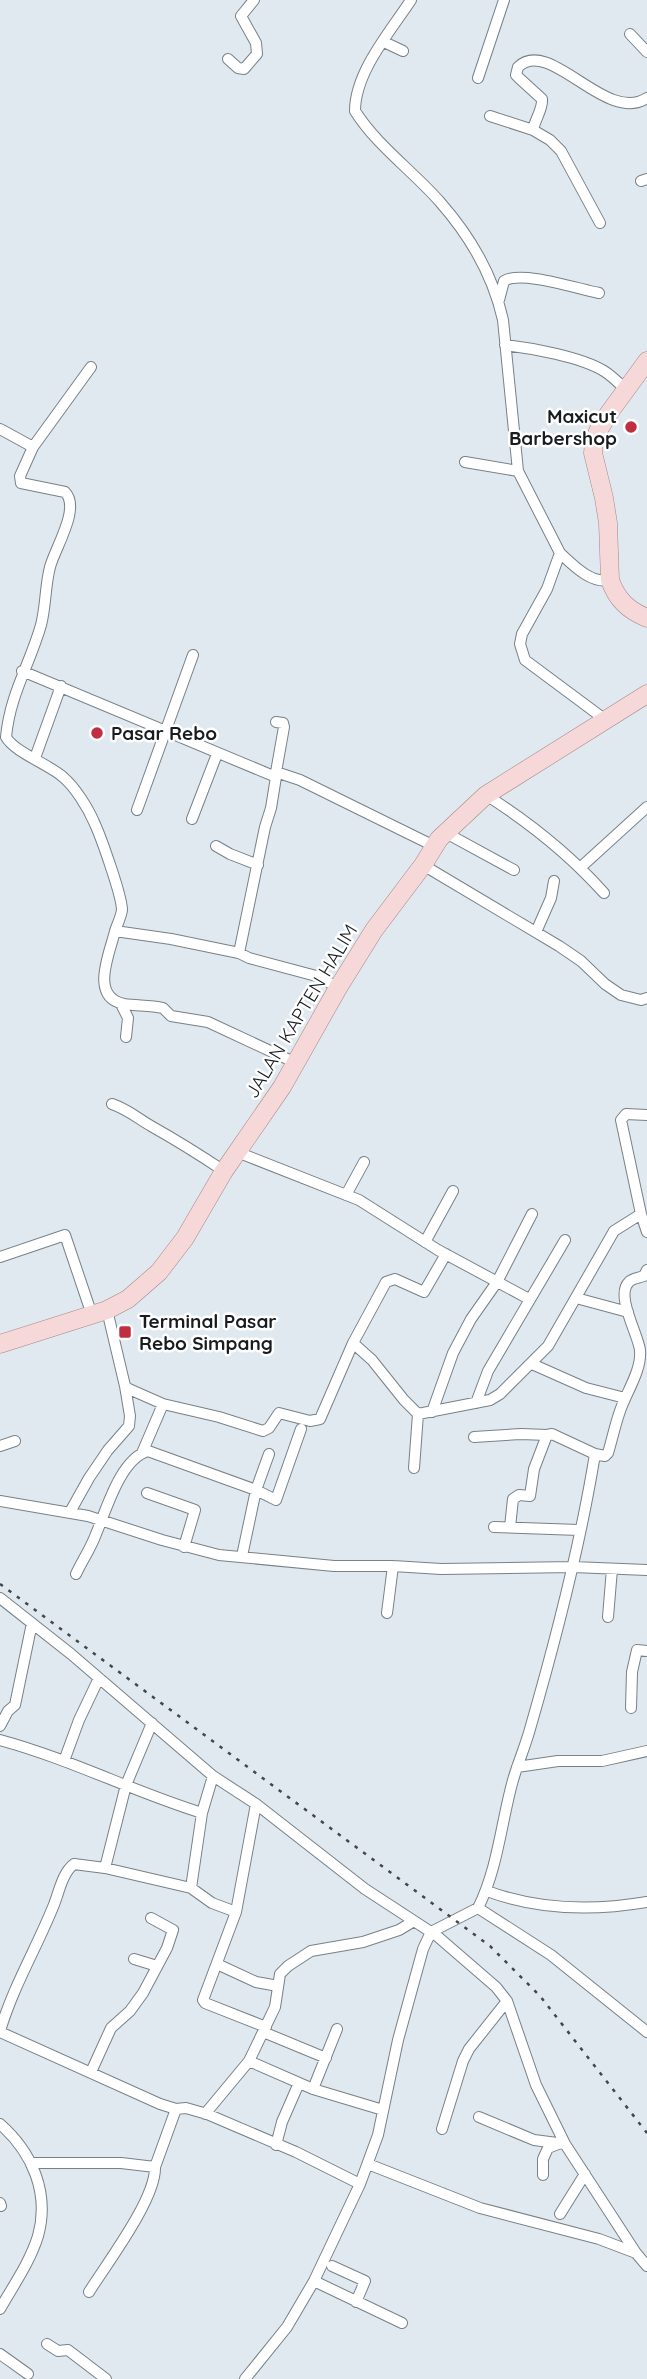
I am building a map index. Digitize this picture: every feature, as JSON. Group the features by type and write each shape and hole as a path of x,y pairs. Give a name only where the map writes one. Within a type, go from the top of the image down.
{"main road":[{"path":"647,361 598,431 593,453 604,498 610,580 614,592 624,605 647,618"},
{"name":"JALAN KAPTEN HALIM","path":"0,1344 99,1312 128,1299 159,1272 185,1238 224,1171 296,1063 374,930 440,839 486,795 647,694"}],"street":[{"path":"228,59 244,69 257,54 256,43 242,16 254,0"},
{"path":"411,0 372,59 355,97 355,111 393,155 440,202 485,265 499,300 518,471 561,553 577,568 596,580 610,580"},
{"path":"478,78 504,0"},
{"path":"630,34 647,52"},
{"path":"384,42 403,51"},
{"path":"533,130 535,119 543,105 542,99 516,75 518,67 524,62 550,65 606,98 619,102 633,104 647,98"},
{"path":"490,116 533,130 561,151 600,223"},
{"path":"499,300 504,281 513,277 599,293"},
{"path":"505,345 533,348 594,367 604,371 625,389"},
{"path":"91,367 33,447 19,480 24,484 65,492 68,494 71,508 51,564 41,625 14,696 6,737 13,747 63,776 93,820 122,910 103,982 105,991 121,1004 128,1018 126,1037"},
{"path":"0,429 33,447"},
{"path":"465,462 518,471"},
{"path":"561,553 547,589 522,634 522,653 526,660 607,721"},
{"path":"137,810 193,655"},
{"path":"22,671 217,754 276,775 300,780 514,870"},
{"path":"35,758 61,686"},
{"path":"239,953 284,727 283,723 276,722"},
{"path":"192,819 217,754"},
{"path":"486,795 525,820 581,867 604,893"},
{"path":"581,867 647,807"},
{"path":"216,846 258,865"},
{"path":"423,865 582,961 605,984 621,995 641,1000 647,998"},
{"path":"536,932 551,898 554,881"},
{"path":"115,931 239,953 320,977 338,988"},
{"path":"121,1004 163,1008 171,1016 208,1022 296,1063"},
{"path":"113,1104 130,1110 149,1125 174,1137 224,1171"},
{"path":"647,1115 626,1114 621,1121 647,1233"},
{"path":"237,1152 359,1200 425,1242 529,1299"},
{"path":"346,1195 364,1162"},
{"path":"425,1242 453,1191"},
{"path":"432,1412 453,1353 471,1319 497,1282 532,1214"},
{"path":"418,1414 490,1400 500,1394 548,1346 614,1231 641,1214"},
{"path":"0,1257 65,1235 99,1312 125,1386 129,1426 89,1478 71,1513"},
{"path":"476,1403 488,1371 565,1240"},
{"path":"125,1386 163,1404 263,1431 269,1428 279,1413 317,1422 353,1343 386,1282 395,1279 424,1292 446,1254"},
{"path":"474,1437 552,1434 595,1454 608,1454 639,1362 640,1352 628,1312 626,1286 631,1280 644,1276 647,1270"},
{"path":"576,1298 628,1312"},
{"path":"353,1343 372,1360 418,1414 414,1468"},
{"path":"531,1364 586,1388 625,1398"},
{"path":"76,1574 121,1476 142,1453 163,1404"},
{"path":"142,1453 148,1451 256,1490 276,1500 301,1429"},
{"path":"510,1527 513,1499 519,1495 530,1496 534,1469 547,1436"},
{"path":"0,1446 15,1441"},
{"path":"242,1556 256,1490 269,1454"},
{"path":"245,2379 287,2327 314,2281 360,2184 383,2110 398,2040 423,1949 431,1932 478,1908 487,1891 517,1768 573,1567 595,1454"},
{"path":"147,1493 195,1510 184,1547"},
{"path":"0,1501 102,1519 184,1547 219,1555 334,1566 647,1570"},
{"path":"494,1527 579,1530"},
{"path":"387,1614 393,1566"},
{"path":"608,1617 612,1569"},
{"path":"0,1598 213,1776 256,1804 345,1874 431,1932 496,1987 507,2001 536,2085 562,2144 647,2266"},
{"path":"0,1726 8,1711 15,1705 32,1623"},
{"path":"631,1708 632,1672 637,1650 647,1651"},
{"path":"64,1761 79,1720 99,1678"},
{"path":"105,1868 126,1785 152,1723"},
{"path":"0,1740 202,1813"},
{"path":"517,1768 558,1761 602,1761 647,1751"},
{"path":"191,1888 202,1813 213,1776"},
{"path":"256,1804 236,1912 204,1996 205,2003 326,2058"},
{"path":"236,1912 212,1903 191,1888 105,1868 74,1864 69,1868 10,1998 0,2031 176,2109 186,2108 205,2113 360,2184"},
{"path":"487,1891 536,1904 580,1909 646,1904"},
{"path":"478,1908 551,1955 647,2032"},
{"path":"91,2072 111,2028 130,2011 143,1993 167,1948 173,1930 151,1918"},
{"path":"205,2113 249,2061 277,1999 280,1974 305,1954 363,1942 399,1930 414,1920"},
{"path":"134,1959 157,1966"},
{"path":"217,1964 249,1980 278,1986"},
{"path":"442,2129 469,2049 507,2001"},
{"path":"313,2089 337,2029"},
{"path":"249,2061 313,2089 383,2110"},
{"path":"276,2145 282,2122 299,2083"},
{"path":"89,2292 127,2235 145,2201 176,2109"},
{"path":"479,2117 534,2140 562,2144"},
{"path":"0,2124 17,2140 33,2163 40,2198 38,2237 0,2309"},
{"path":"543,2175 543,2159 548,2148 562,2144"},
{"path":"33,2163 121,2163 155,2167"},
{"path":"368,2164 480,2208 599,2239 636,2253"},
{"path":"560,2214 585,2174"},
{"path":"331,2266 365,2281 356,2301"},
{"path":"314,2281 402,2323"},
{"path":"47,2344 58,2351 68,2350 106,2379"},
{"path":"0,2354 28,2374"}],"railway":[{"path":"0,1584 490,1946 540,1996 647,2133"}],"place":[{"name":"Maxicut Barbershop","path":"631,427"},
{"name":"Pasar Rebo","path":"97,733"},
{"name":"Terminal Pasar Rebo Simpang","path":"125,1332"}]}
